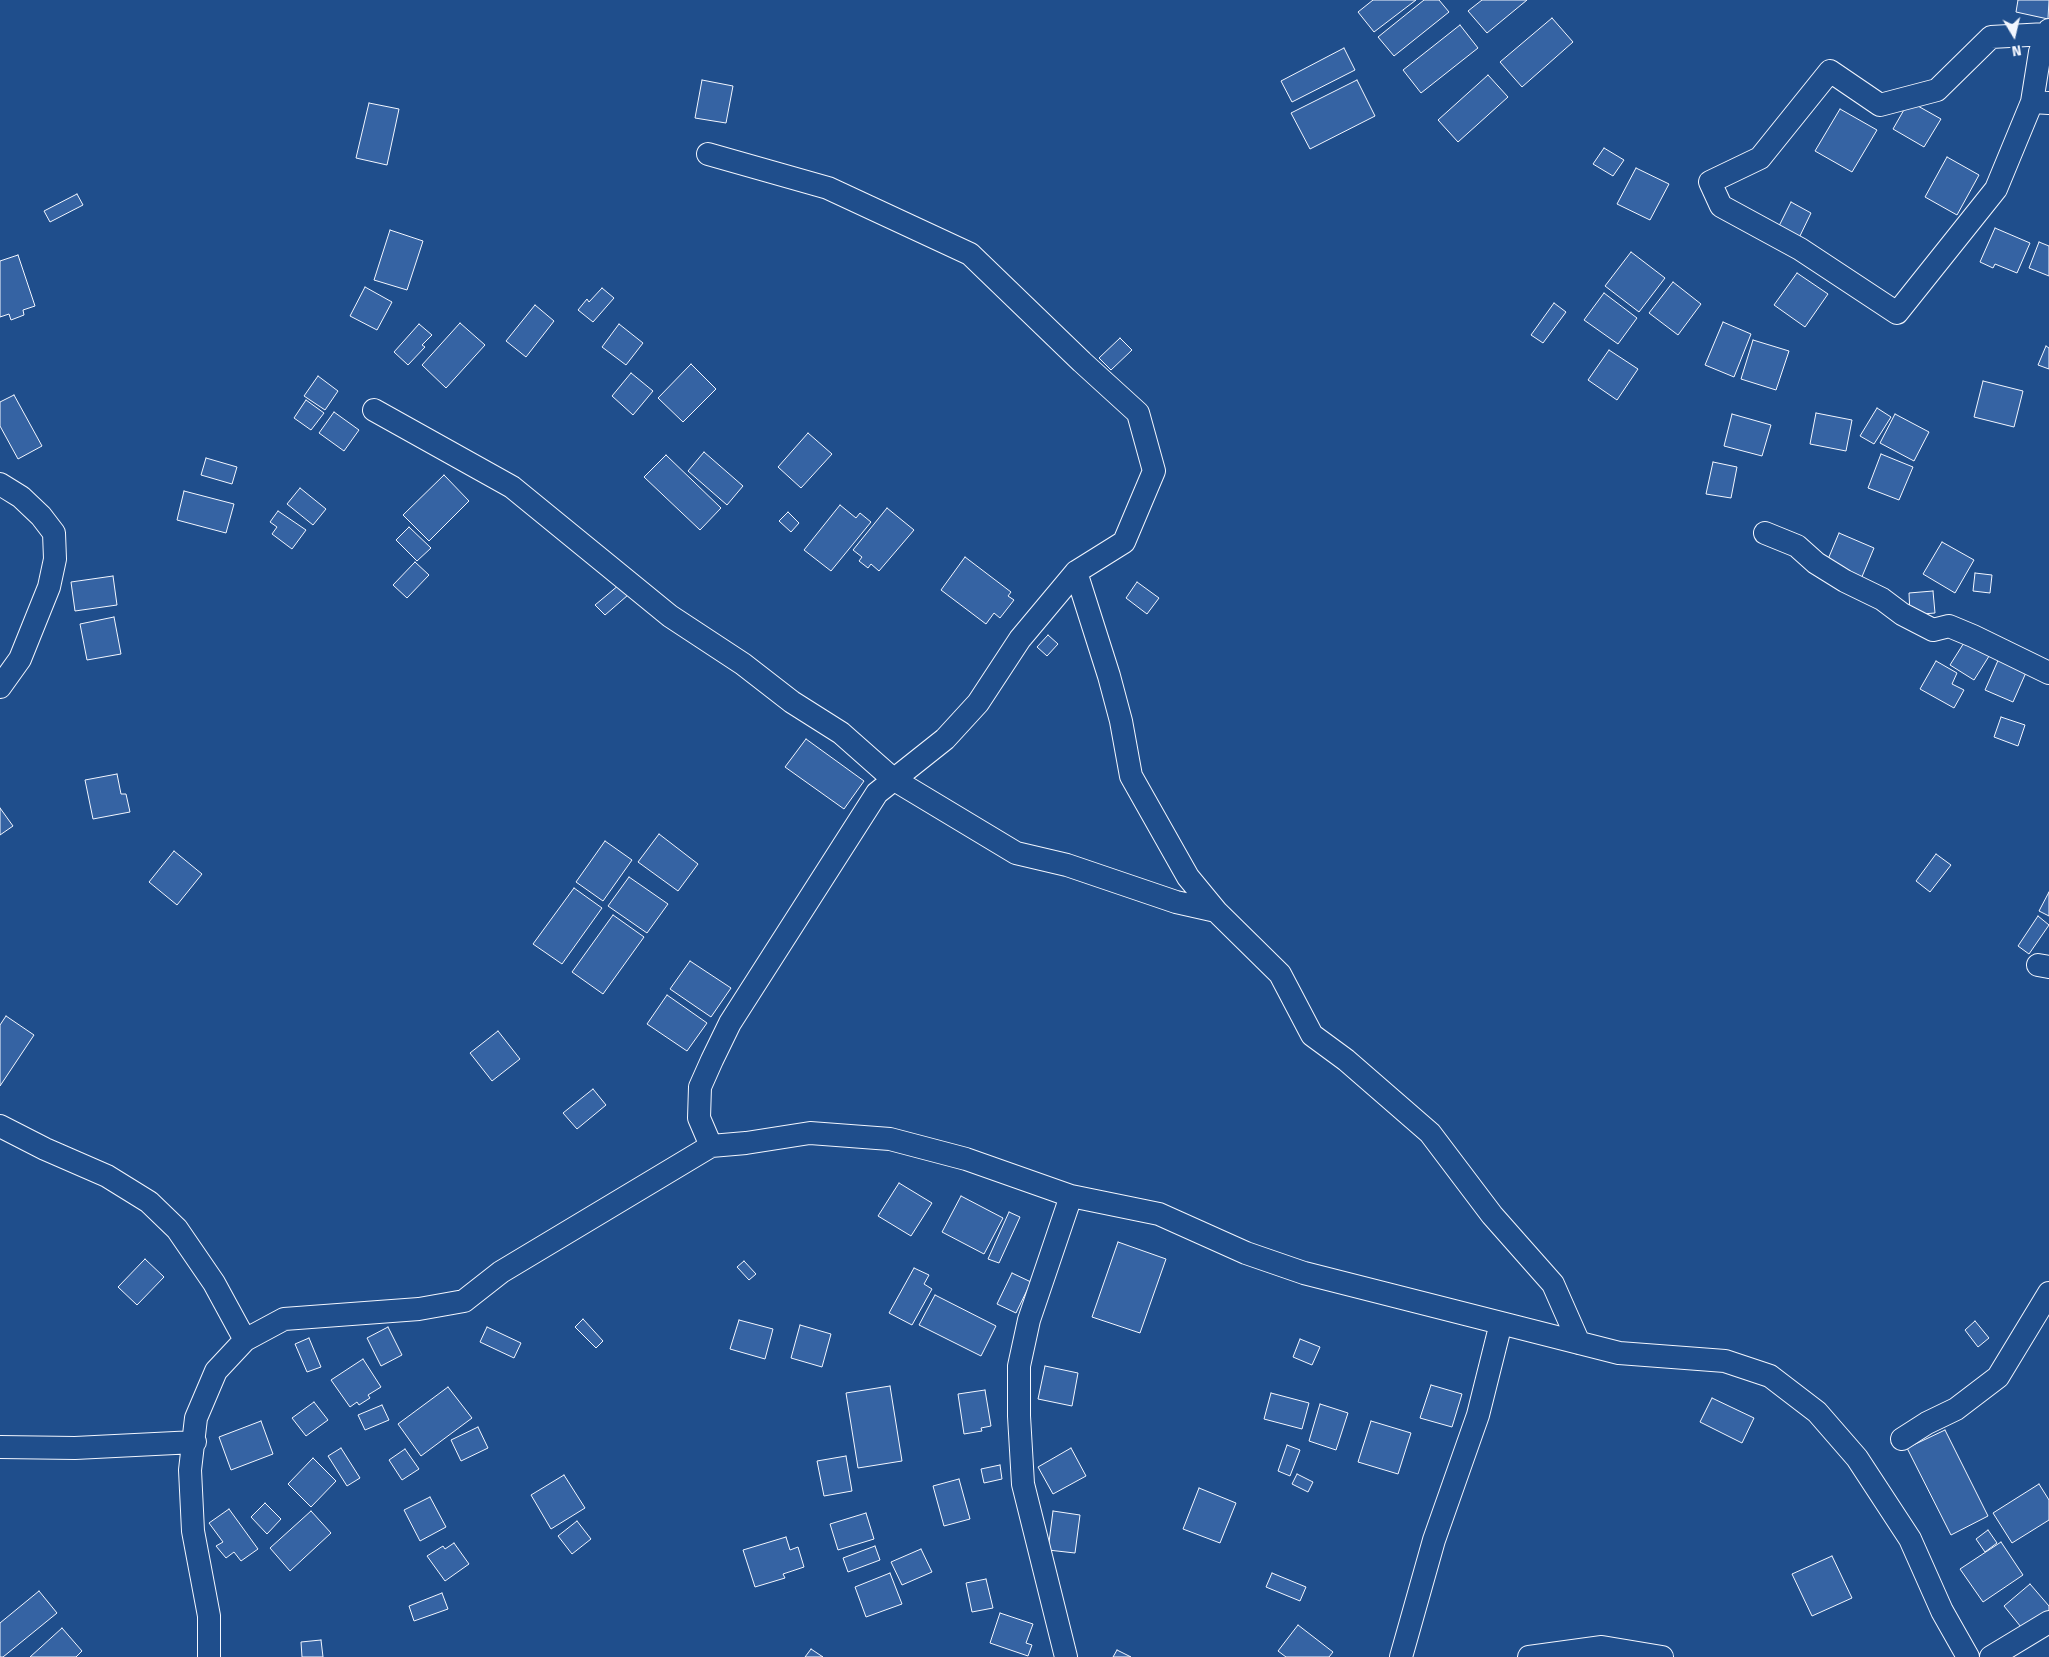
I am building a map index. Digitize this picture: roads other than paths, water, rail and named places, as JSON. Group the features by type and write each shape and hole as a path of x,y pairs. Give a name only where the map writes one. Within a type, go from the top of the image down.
{"street":[{"path":"2048,32 2040,52 2040,103 1996,190 1897,313 1800,249 1721,206 1710,182 1760,158 1830,71 1880,105 1937,90 1990,37 2048,32"},
{"path":"708,154 828,188 970,254 1138,413 1154,471 1124,542 1076,572 1020,639 978,703 945,739 877,793 730,1023 700,1087 699,1118 711,1146"},
{"path":"374,410 512,487 670,616 743,664 792,702 841,733 893,779 1016,853 1067,865 1176,902 1216,911"},
{"path":"0,484 21,497 41,516 54,533 55,559 48,586 20,659 0,687"},
{"path":"1765,534 1797,546 1816,563 1845,581 1882,598 1902,614 1933,630 1949,626 2049,673"},
{"path":"1076,572 1109,676 1121,721 1130,776 1188,877 1216,911 1280,974 1312,1035 1346,1060 1430,1133 1492,1214 1553,1284 1579,1343"},
{"path":"0,1126 45,1149 107,1176 149,1202 182,1237 214,1283 245,1340"},
{"path":"209,1657 209,1616 193,1531 190,1470 195,1442 196,1418 216,1371 245,1340 284,1319 419,1309 464,1301 501,1272 711,1146 746,1143 810,1133 890,1139 966,1159 1071,1196 1159,1214 1246,1253 1304,1273 1579,1343 1619,1353 1725,1362 1770,1376 1817,1412 1857,1458 1910,1539 1942,1611 1968,1657"},
{"path":"1066,1657 1023,1484 1019,1416 1019,1366 1029,1320 1071,1196"},
{"path":"1902,1439 1926,1423 1956,1409 1998,1376 2049,1294"},
{"path":"1401,1657 1434,1540 1478,1415 1501,1323"},
{"path":"0,1447 76,1448 195,1442"},
{"path":"1991,1657 2049,1622"},
{"path":"1529,1657 1602,1647 1662,1657"}]}
